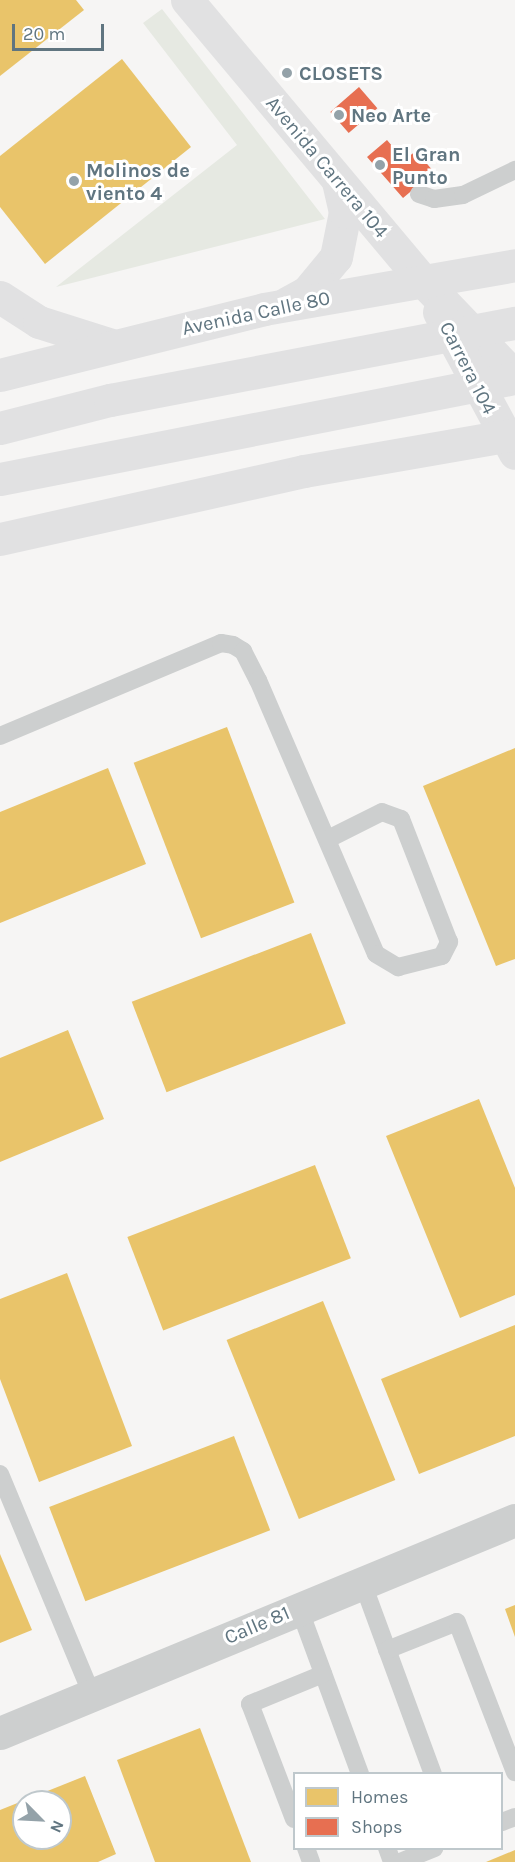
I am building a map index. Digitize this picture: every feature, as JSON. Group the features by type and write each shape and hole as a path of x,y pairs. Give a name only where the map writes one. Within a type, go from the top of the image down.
{"main road":[{"name":"Avenida Carrera 104","path":"187,0 423,281"},
{"path":"264,309 307,292 336,257 345,212 338,182"},
{"name":"Avenida Calle 80","path":"0,375 112,345 264,309 515,265"},
{"name":"Carrera 104","path":"423,281 461,333 515,377"},
{"path":"0,297 39,322 112,345"},
{"path":"0,428 110,400 515,323"},
{"name":"Carrera 104","path":"461,333 476,385 511,441"},
{"path":"0,479 515,377"},
{"path":"0,539 304,471 511,441"}],"street":[{"name":"Calle 81","path":"0,1733 515,1520"}],"lane":[{"path":"419,194 434,199 463,195 515,170"},
{"path":"0,736 221,643 233,645 243,651 258,680 376,954 398,967 442,956 449,942 400,819 382,812 328,839"},
{"path":"0,1474 5,1499 92,1695"},
{"path":"363,1584 433,1772"},
{"path":"299,1608 360,1772"},
{"path":"387,1650 457,1622 515,1773"},
{"path":"293,1817 249,1704 323,1674"},
{"path":"400,1862 429,1850"}],"shaded area":[{"path":"162,9 325,219 56,287 237,145 143,23"}],"building: Homes":[{"path":"0,0 76,0 84,10 0,76"},
{"name":"Molinos de viento 4","path":"122,59 191,147 45,264 0,207 0,156"},
{"path":"227,727 294,903 201,938 134,763"},
{"path":"515,748 515,959 496,966 423,786"},
{"path":"108,768 146,864 0,923 0,812"},
{"path":"311,933 346,1024 167,1092 132,1002"},
{"path":"68,1030 104,1119 0,1162 0,1058"},
{"path":"479,1099 515,1188 515,1295 460,1318 386,1136"},
{"path":"315,1165 351,1258 163,1330 127,1237"},
{"path":"67,1273 132,1446 39,1482 0,1379 0,1299"},
{"path":"323,1301 395,1480 299,1519 227,1340"},
{"path":"515,1325 515,1436 419,1474 381,1379"},
{"path":"234,1436 270,1530 85,1601 49,1507"},
{"path":"0,1554 32,1630 0,1643"},
{"path":"515,1605 515,1637 505,1609"},
{"path":"200,1728 251,1862 155,1862 117,1760"},
{"path":"85,1776 116,1854 98,1862 0,1862 0,1810 12,1805 12,1850 72,1850 72,1790 50,1790"},
{"path":"515,1850 515,1862 486,1862"}],"building: Shops":[{"path":"359,87 377,108 349,133 330,112"},
{"path":"387,140 404,160 416,151 434,172 403,198 367,157"}],"place":[{"name":"CLOSETS","path":"287,73"},
{"name":"Neo Arte","path":"339,115"},
{"name":"El Gran Punto","path":"380,165"},
{"name":"Molinos de viento 4","path":"74,181"}]}
